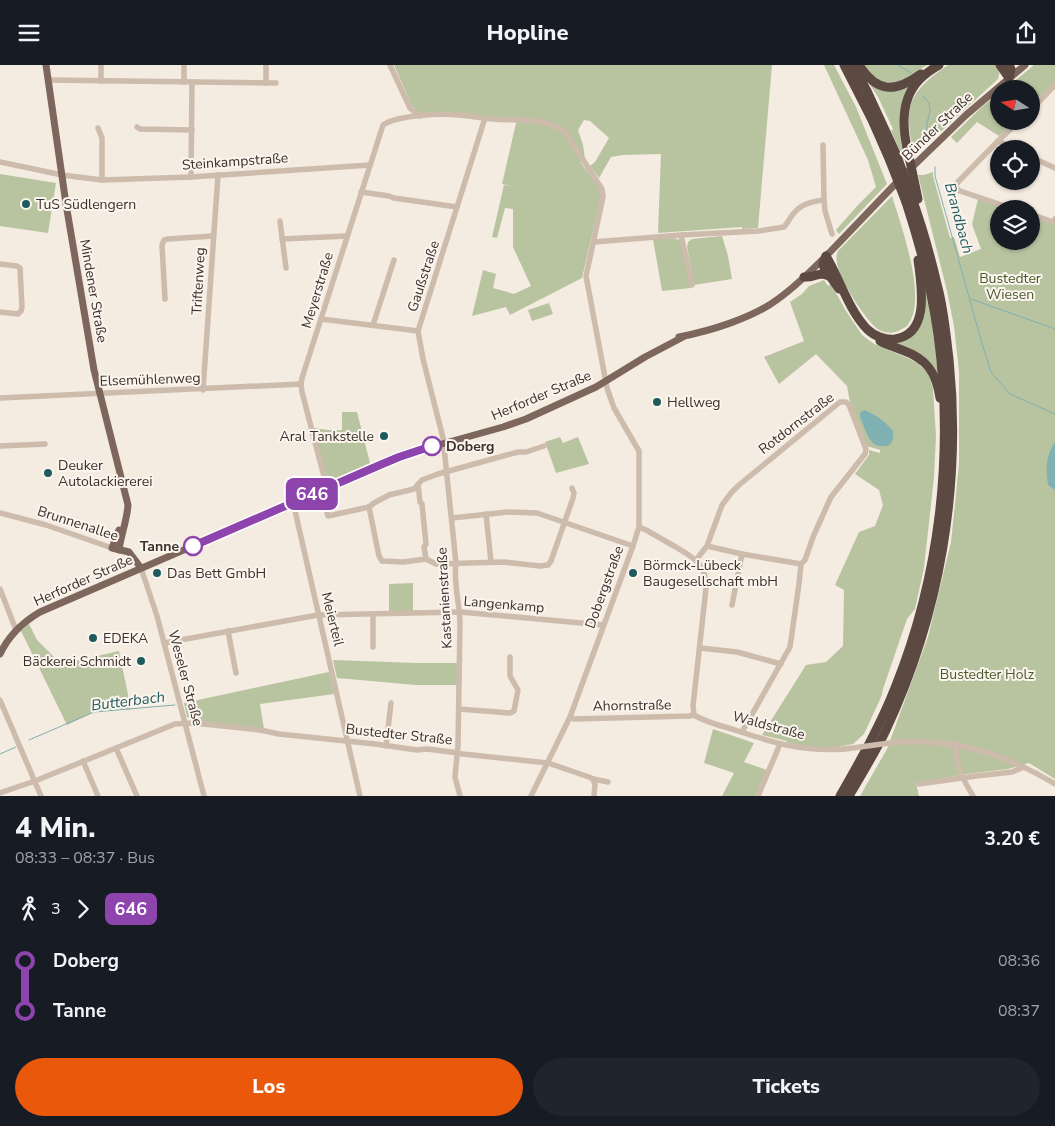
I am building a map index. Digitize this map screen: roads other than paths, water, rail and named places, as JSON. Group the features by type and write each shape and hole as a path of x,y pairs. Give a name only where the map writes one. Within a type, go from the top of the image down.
{"highway":[{"path":"844,65 893,158"},
{"path":"849,796 885,731 909,675 926,623 944,545 952,470 953,429 952,382 946,333 939,289 924,233 913,201 893,158 867,91 853,65"},
{"path":"859,65 875,84 892,87 913,80 933,65"},
{"path":"840,796 861,761 895,689 908,655 933,561 943,493 944,391 938,334 931,291 917,236 904,125 907,100 914,87 919,80 939,65"},
{"path":"1000,65 1009,78"},
{"path":"1009,65 1011,69 1009,78"},
{"path":"826,256 854,311 869,331 885,339 894,339 908,334 918,321 922,305 918,260 904,209 913,201"},
{"path":"826,256 823,264 824,269 838,288 860,325 874,339 919,357 931,369 938,389 941,430 945,439"},
{"path":"804,277 811,278 818,274 829,276"}],"main road":[{"name":"Mindener Straße","path":"46,65 66,204 100,394 128,505 126,518 120,527 115,549"},
{"name":"Bünder Straße","path":"891,189 951,129 1025,65"},
{"name":"Herforder Straße","path":"0,653 16,630 40,612 399,457 526,419 596,387 645,357 683,337 735,322 767,307 804,277 891,189"},
{"name":"Brunnenallee","path":"115,549 129,552 142,568"}],"street":[{"path":"101,65 101,81"},
{"path":"184,65 184,82"},
{"path":"266,65 266,83"},
{"path":"390,65 410,108 420,116"},
{"path":"48,80 276,83"},
{"path":"191,177 192,82"},
{"path":"1040,101 1055,85"},
{"path":"406,117 410,108"},
{"name":"Meyerstraße","path":"369,507 328,516 324,489 302,392 302,378 382,125 388,121 406,117 458,115 536,122 565,132 602,189 603,197 594,242"},
{"name":"Gaußstraße","path":"444,443 418,331 485,118"},
{"path":"137,127 140,129 192,130"},
{"path":"98,128 102,138 102,180"},
{"path":"999,140 1010,130"},
{"path":"823,145 825,211 832,234"},
{"path":"990,149 958,183 956,188 990,201"},
{"path":"1040,161 1055,167"},
{"name":"Steinkampstraße","path":"0,162 62,175 102,180 191,177 370,165"},
{"name":"Triftenweg","path":"203,389 218,175"},
{"path":"361,192 389,196 394,199 458,207"},
{"path":"594,242 758,231 784,227 799,208 811,202 824,200"},
{"path":"1040,217 1054,220"},
{"path":"280,221 286,268"},
{"path":"681,235 692,285"},
{"path":"165,299 162,245 164,240 213,236"},
{"path":"282,239 347,236"},
{"name":"Dobergstraße","path":"531,796 570,717 639,527 639,451 614,408 606,388 586,276 594,242"},
{"path":"373,325 394,260"},
{"path":"0,264 20,268 22,307 18,314 0,312"},
{"path":"321,319 418,331"},
{"name":"Elsemühlenweg","path":"0,398 302,384"},
{"name":"Rotdornstraße","path":"696,560 707,546 718,513 731,493 843,401 849,405 866,449 865,454 831,497 805,560 801,564"},
{"name":"Kastanienstraße","path":"444,443 460,612 458,752 455,777 460,796"},
{"path":"0,446 46,444"},
{"path":"544,445 526,452 518,452 438,474 422,480 414,489 389,495 374,503 369,507 379,556 382,561 403,562 426,559 436,564 491,562 548,565 573,498 572,488"},
{"path":"418,484 420,502 422,503 426,559"},
{"name":"Meierteil","path":"293,503 360,796"},
{"path":"452,518 508,512 537,513 633,546"},
{"name":"Brunnenallee","path":"0,513 46,525 115,549"},
{"path":"486,514 491,562"},
{"path":"639,527 696,560 703,570 706,581 693,706 694,715"},
{"path":"707,546 801,564 790,647 742,732"},
{"path":"732,605 742,554"},
{"name":"Weseler Straße","path":"142,568 153,602 204,796"},
{"path":"0,589 16,630"},
{"name":"Langenkamp","path":"164,643 318,615 460,612 604,625"},
{"path":"373,614 373,647"},
{"path":"228,631 236,673"},
{"path":"700,647 737,652 780,664"},
{"path":"458,709 510,713 514,711 518,690 510,675 510,657"},
{"path":"0,701 41,796"},
{"path":"386,746 391,703"},
{"name":"Ahornstraße","path":"570,717 574,719 694,715"},
{"name":"Waldstraße","path":"694,715 792,747 820,750 845,749 897,742 926,741 955,744 994,754 1024,767 1055,784"},
{"name":"Bustedter Straße","path":"0,793 35,781 175,724 185,723 548,763 593,779 608,782"},
{"path":"758,796 780,744"},
{"path":"955,744 955,752 962,778 973,796"},
{"path":"116,748 136,796"},
{"path":"83,761 98,796"},
{"path":"920,784 1012,772 1024,767"},
{"path":"593,779 595,785 594,796"}],"water":[{"path":"864,410 887,424 893,431 893,440 890,445 879,446 871,441 860,417 860,413"},
{"path":"1055,442 1055,490 1048,485 1047,468 1049,453"}],"waterway":[{"name":"Brandbach","path":"898,65 911,73"},
{"name":"Brandbach","path":"923,96 929,103 930,111 927,132"},
{"name":"Brandbach","path":"935,167 935,176 991,372 1010,394 1055,414"},
{"path":"971,299 1055,329"},
{"name":"Butterbach","path":"29,740 94,712 175,705"},
{"name":"Butterbach","path":"0,754 16,747"}],"place":[{"name":"TuS Südlengern","path":"26,204"},
{"name":"Hellweg","path":"657,402"},
{"name":"Aral Tankstelle","path":"384,436"},
{"name":"Doberg","path":"432,446"},
{"name":"Deuker Autolackiererei","path":"48,473"},
{"name":"Tanne","path":"193,546"},
{"name":"Das Bett GmbH","path":"157,573"},
{"name":"Börmck-Lübeck Baugesellschaft mbH","path":"633,573"},
{"name":"EDEKA","path":"93,638"},
{"name":"Bäckerei Schmidt","path":"141,661"}],"park label":[{"name":"Bustedter Wiesen","path":"1010,286"},
{"name":"Bustedter Holz","path":"987,674"}]}
